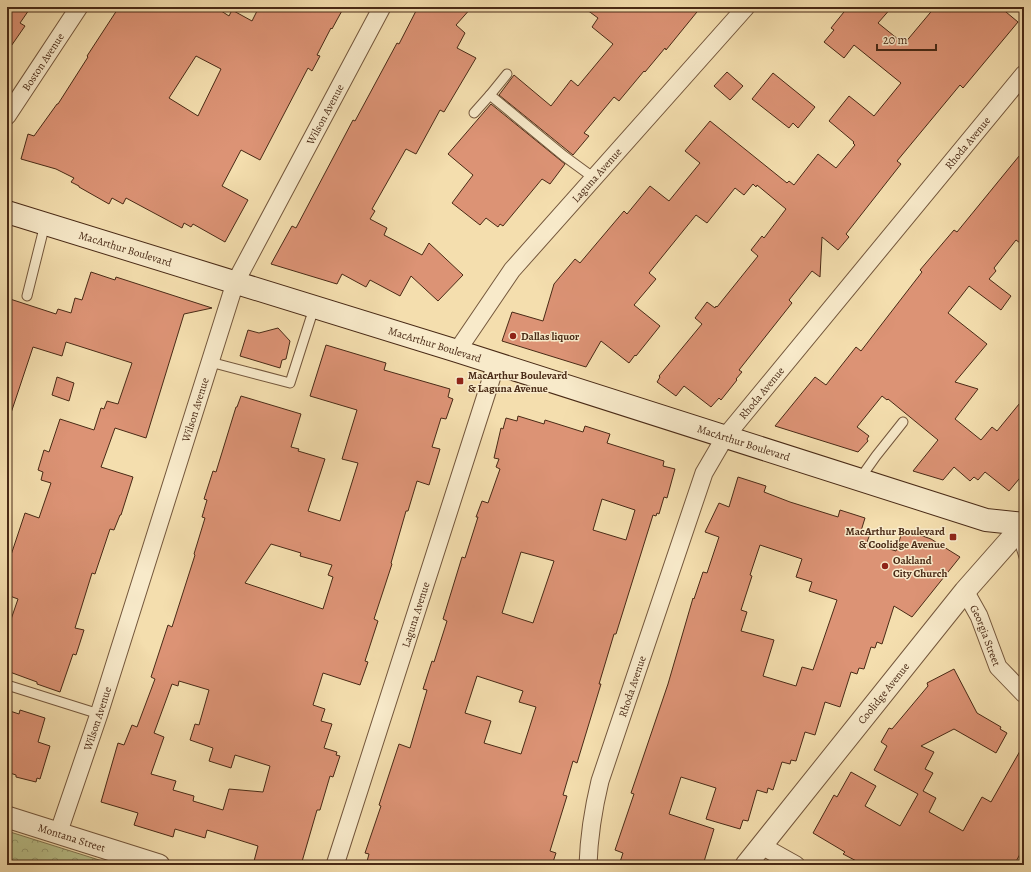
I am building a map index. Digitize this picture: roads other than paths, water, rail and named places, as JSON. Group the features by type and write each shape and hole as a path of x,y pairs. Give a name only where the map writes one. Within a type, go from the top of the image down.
{"main road":[{"name":"MacArthur Boulevard","path":"7,212 496,364 986,520 1022,526"}],"street":[{"name":"Boston Avenue","path":"7,116 79,7"},
{"name":"Wilson Avenue","path":"58,834 99,714 235,283 382,7"},
{"name":"Laguna Avenue","path":"457,352 512,270 746,7"},
{"name":"Rhoda Avenue","path":"588,865 588,840 600,782 704,473 725,437 1024,74"},
{"name":"Laguna Avenue","path":"335,865 496,364"},
{"name":"Coolidge Avenue","path":"746,865 965,591 1022,526"},
{"name":"Georgia Street","path":"965,591 979,616 998,667 1024,694"},
{"name":"Montana Street","path":"7,818 159,865"},
{"path":"762,846 796,865"}],"lane":[{"path":"474,113 508,74"},
{"path":"490,95 564,156 594,178"},
{"path":"27,296 45,224"},
{"path":"210,362 290,383 314,308"},
{"path":"859,480 903,422"},
{"path":"1022,526 1024,557"},
{"path":"7,686 99,714"}],"place":[{"name":"Dallas liquor","path":"513,336"},
{"name":"MacArthur Boulevard & Laguna Avenue","path":"460,381"},
{"name":"MacArthur Boulevard & Coolidge Avenue","path":"953,537"},
{"name":"Oakland City Church","path":"885,566"}]}
